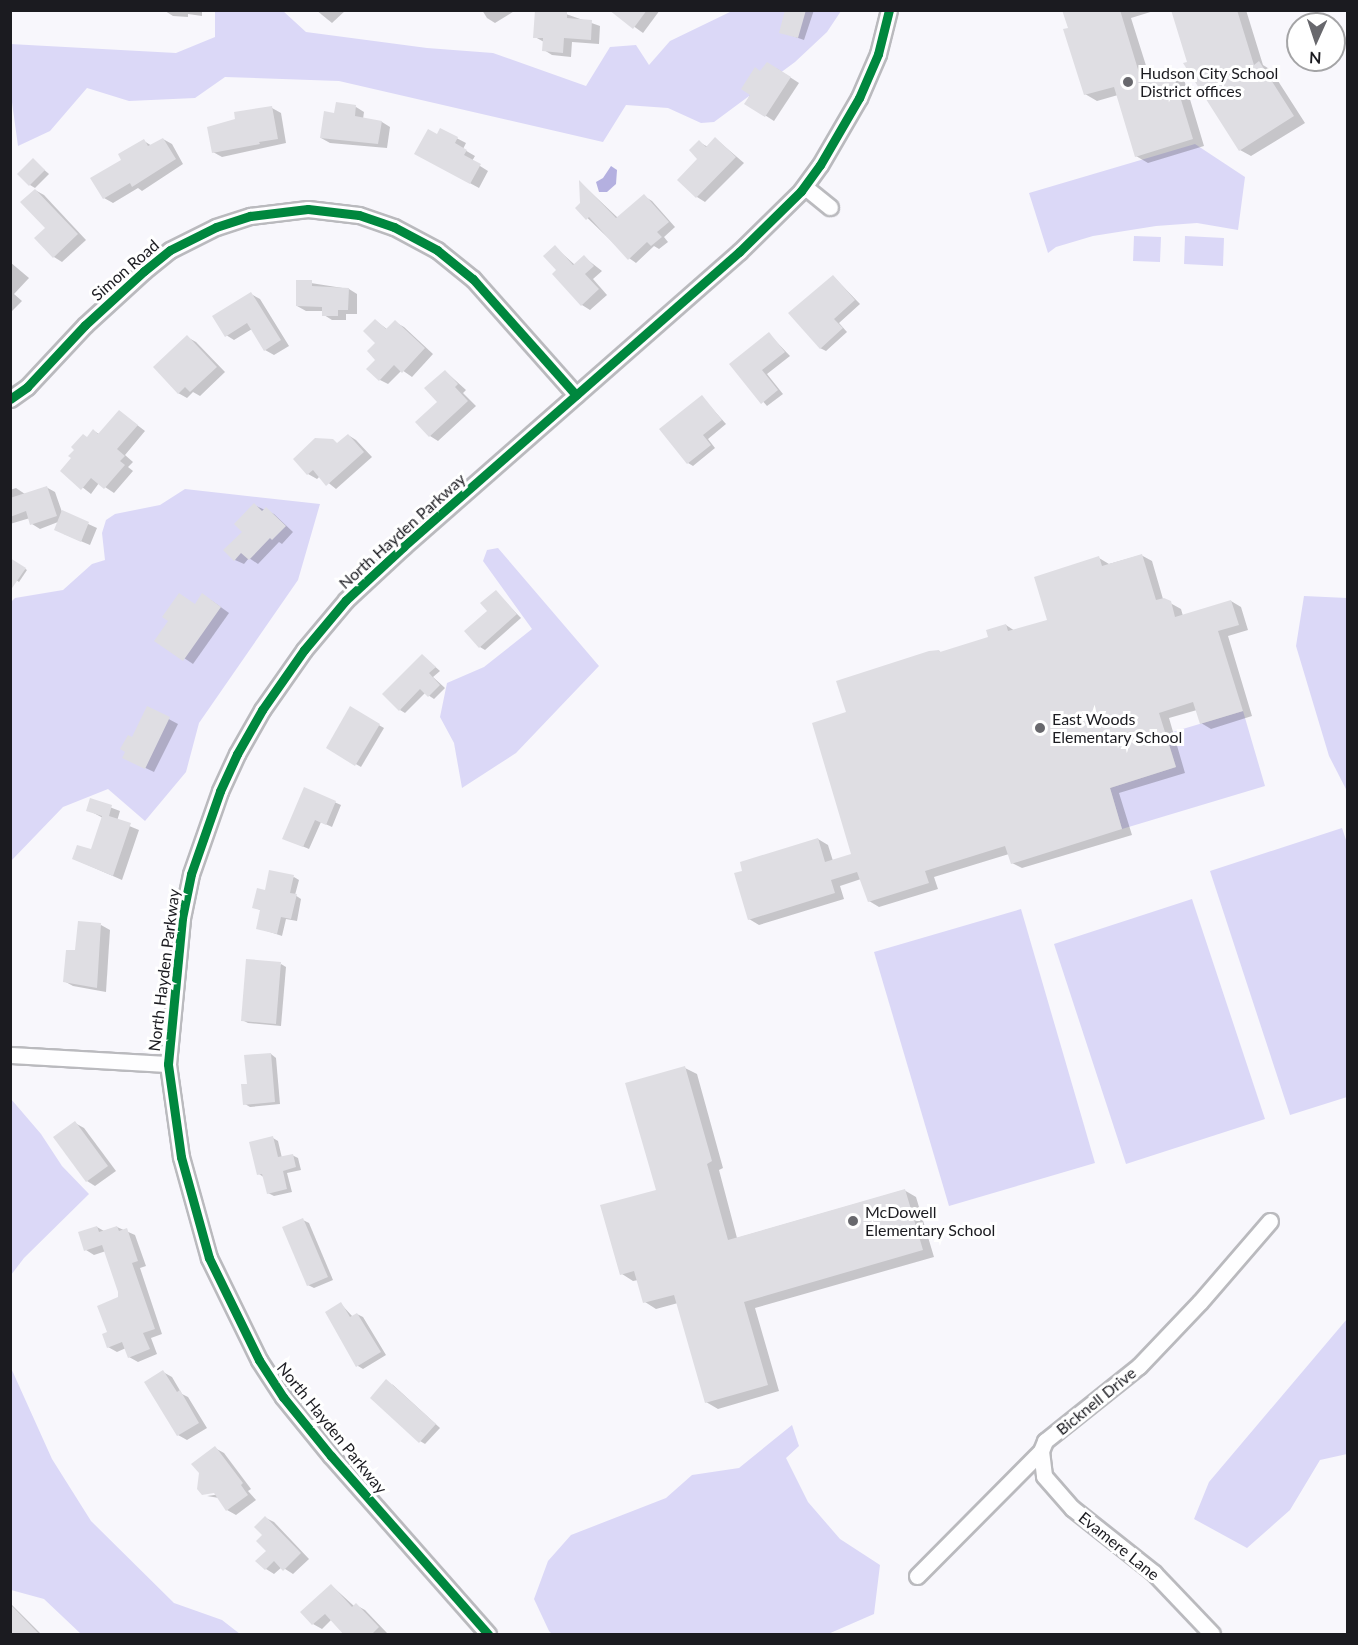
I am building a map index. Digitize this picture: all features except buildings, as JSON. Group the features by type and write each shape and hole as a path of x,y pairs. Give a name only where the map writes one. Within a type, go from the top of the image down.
{"street":[{"name":"North Hayden Parkway","path":"488,1635 335,1460 284,1397 259,1360 209,1258 196,1218 181,1157 168,1064 182,918 191,874 220,791 262,710 304,650 346,600 739,252 805,187 859,98 878,54 889,10"},
{"path":"805,187 830,207"},
{"name":"Simon Road","path":"10,399 27,387 85,325 170,250 216,226 275,212 308,209 368,218 394,227 437,250 472,279 576,395"},
{"path":"10,1055 168,1064"},
{"name":"Bicknell Drive","path":"917,1576 1041,1451 1045,1441 1139,1366 1200,1302 1270,1221"},
{"name":"Evamere Lane","path":"1041,1451 1044,1476 1072,1508 1154,1573 1212,1635"}],"shaded area":[{"path":"215,11 283,11 306,32 427,48 493,53 586,86 610,47 636,45 649,65 670,41 732,11 841,11 827,32 795,62 714,122 701,123 668,108 626,105 603,142 339,81 225,77 195,98 129,101 87,88 50,131 18,146 11,95 10,44 176,53 215,37"},
{"path":"1195,144 1245,177 1238,230 1197,223 1156,226 1093,236 1056,247 1048,253 1029,193"},
{"path":"611,166 617,170 616,184 607,192 599,192 596,182 603,178"},
{"path":"1134,236 1161,237 1160,262 1133,261"},
{"path":"1185,236 1224,238 1223,266 1184,264"},
{"path":"185,489 320,504 298,580 199,723 186,772 145,821 108,789 63,807 11,861 11,602 15,598 63,590 92,564 105,560 102,533 106,520 115,514 160,505"},
{"path":"498,548 599,666 516,753 462,788 454,743 440,717 447,683 484,667 532,629 483,561 487,550"},
{"path":"1304,596 1347,598 1347,791 1329,756 1296,646"},
{"path":"1243,711 1265,786 1122,829 1110,788 1176,767 1166,734"},
{"path":"1342,828 1348,846 1347,1097 1290,1115 1210,871"},
{"path":"1192,899 1265,1119 1126,1164 1054,944"},
{"path":"1021,909 1095,1163 949,1206 874,952"},
{"path":"11,1099 41,1134 62,1166 89,1194 24,1258 11,1275"},
{"path":"1347,1319 1347,1454 1320,1460 1290,1510 1247,1548 1194,1519 1209,1482"},
{"path":"11,1368 52,1459 91,1521 174,1603 222,1620 240,1634 81,1634 44,1599 11,1590"},
{"path":"792,1425 799,1446 786,1458 808,1502 840,1539 880,1565 874,1614 828,1634 552,1634 549,1631 534,1599 548,1561 571,1535 666,1498 692,1475 739,1468"}],"cycle path":[{"path":"488,1634 331,1456 283,1397 259,1360 209,1258 181,1157 168,1064 182,918 191,874 220,791 237,754 262,710 304,650 346,600 403,547 739,252 801,191 820,165 859,98 878,54 889,10"},
{"path":"10,399 27,387 85,325 170,250 216,227 250,216 308,209 359,215 394,227 437,250 473,279 576,395"}],"place":[{"name":"Hudson City School District offices","path":"1128,82"},
{"name":"East Woods Elementary School","path":"1040,728"},
{"name":"McDowell Elementary School","path":"853,1221"}]}
